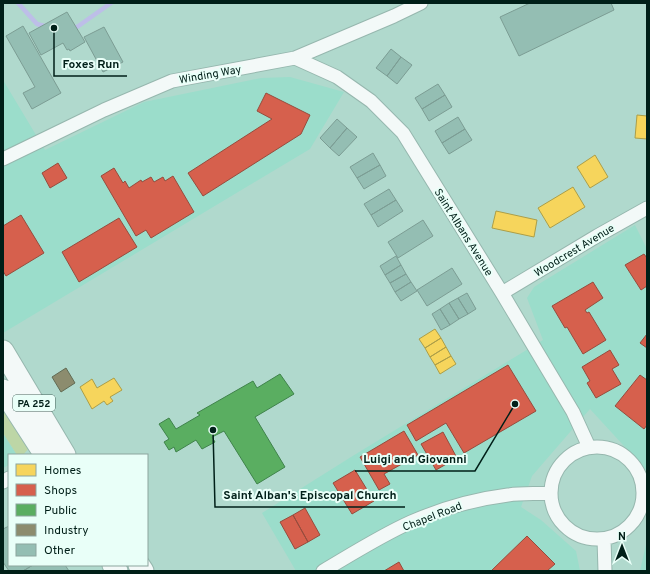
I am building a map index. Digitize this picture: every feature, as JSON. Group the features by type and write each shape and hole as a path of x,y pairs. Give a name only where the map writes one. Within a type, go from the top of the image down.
{"main road":[{"name":"PA 252","path":"3,351 64,454"},
{"name":"PA 252","path":"3,390 44,454"}],"street":[{"name":"Winding Way","path":"3,159 104,110 172,81 295,58 421,3"},
{"name":"Saint Albans Avenue","path":"295,58 337,77 371,101 403,134 502,293 573,412 589,447"},
{"name":"Woodcrest Avenue","path":"502,293 647,208"},
{"path":"596,446 616,450 627,458 638,470 643,487 645,500 636,518 622,532 604,539 588,538 575,534 561,522 552,506 550,493 552,480 559,465 570,455 589,447 596,446"},
{"name":"Chapel Road","path":"323,571 388,534 437,512 462,504 509,494 550,493"},
{"path":"604,539 605,571"}],"shaded area":[{"path":"290,77 344,92 310,149 3,333 3,80 45,150 144,102 261,78"},
{"path":"635,225 647,249 647,471 590,409 532,476 521,507 541,520 576,551 580,571 296,571 262,513 543,340 527,298 534,287"},
{"path":"3,406 29,448 24,454 16,454 3,433"},
{"path":"3,433 16,454 8,454 8,466 3,468"},
{"path":"647,540 647,571 640,571"}],"building: Homes":[{"path":"637,115 647,116 647,139 635,138"},
{"path":"595,155 608,177 590,188 577,167"},
{"path":"573,187 585,207 550,228 538,208"},
{"path":"496,211 537,220 534,237 492,228"},
{"path":"435,329 441,338 425,348 419,339"},
{"path":"441,338 446,347 430,357 425,348"},
{"path":"446,347 451,356 435,365 430,357"},
{"path":"451,356 456,364 440,374 435,365"},
{"path":"114,378 122,390 110,397 113,401 107,405 104,401 92,409 80,387 92,379 97,388"}],"building: Shops":[{"path":"266,93 310,115 301,134 203,196 188,173 272,119 257,111"},
{"path":"58,163 67,178 50,188 42,173"},
{"path":"114,168 123,183 125,181 129,188 141,180 142,182 151,177 154,182 163,177 165,181 173,176 194,212 151,238 146,230 136,236 101,176"},
{"path":"21,215 44,253 6,276 3,271 3,226"},
{"path":"119,218 137,247 79,282 62,252"},
{"path":"644,254 647,258 647,286 641,290 625,265"},
{"path":"593,282 603,298 585,310 587,313 589,312 606,340 583,354 567,327 565,328 552,306"},
{"path":"647,334 647,348 640,343"},
{"path":"610,350 619,365 612,369 621,384 596,398 587,383 590,381 582,367"},
{"path":"508,365 536,411 464,453 446,423 416,441 407,425"},
{"path":"640,375 647,380 647,425 644,429 615,406"},
{"path":"404,431 418,455 384,474 390,484 379,490 360,457"},
{"path":"443,432 457,458 436,470 421,444"},
{"path":"355,470 374,501 352,514 333,483"},
{"path":"305,508 320,535 308,542 293,515"},
{"path":"293,515 308,542 295,549 280,522"},
{"path":"527,536 555,564 547,571 491,571"},
{"path":"399,562 404,571 384,571"}],"building: Public":[{"path":"280,374 294,394 255,417 285,467 257,484 224,431 212,437 215,442 202,449 196,440 176,452 174,447 169,450 164,442 169,439 159,424 169,418 176,429 200,415 197,413 253,381 257,388"}],"building: Industry":[{"path":"66,368 75,383 61,392 52,377"}],"building: Other":[{"path":"530,3 611,3 614,10 519,56 500,17"},
{"path":"67,12 85,42 70,51 69,49 67,50 63,43 41,55 29,33"},
{"path":"23,26 61,93 32,109 23,93 35,87 6,36"},
{"path":"104,27 123,62 103,72 84,37"},
{"path":"391,49 401,57 387,76 376,68"},
{"path":"401,57 412,65 397,84 387,76"},
{"path":"438,84 445,95 422,109 415,98"},
{"path":"445,95 452,107 429,121 422,109"},
{"path":"458,117 465,129 442,143 435,131"},
{"path":"337,119 347,128 330,148 320,138"},
{"path":"347,128 357,137 339,156 330,148"},
{"path":"465,129 472,140 449,154 442,143"},
{"path":"373,153 380,165 357,178 350,167"},
{"path":"380,165 386,176 364,189 357,178"},
{"path":"389,189 396,200 371,215 364,204"},
{"path":"396,200 403,211 378,227 371,215"},
{"path":"423,220 433,236 398,258 388,242"},
{"path":"396,256 401,265 385,275 380,266"},
{"path":"401,265 406,274 390,283 385,275"},
{"path":"452,268 462,284 427,306 417,290"},
{"path":"406,274 411,282 395,292 390,283"},
{"path":"411,282 417,291 401,301 395,292"},
{"path":"467,293 476,309 468,314 458,298"},
{"path":"458,298 468,314 459,319 449,303"},
{"path":"449,303 459,319 450,325 440,309"},
{"path":"440,309 450,325 441,330 432,314"},
{"path":"8,526 8,566 31,566 23,571 9,571 3,562 3,529"},
{"path":"31,566 66,566 69,571 23,571"}],"waterway":[{"path":"18,3 37,24 48,27"},
{"path":"72,27 77,27 111,3"}],"place":[{"name":"Foxes Run","path":"54,28"},
{"name":"Luigi and Giovanni","path":"515,404"},
{"name":"Saint Alban's Episcopal Church","path":"213,430"}]}
